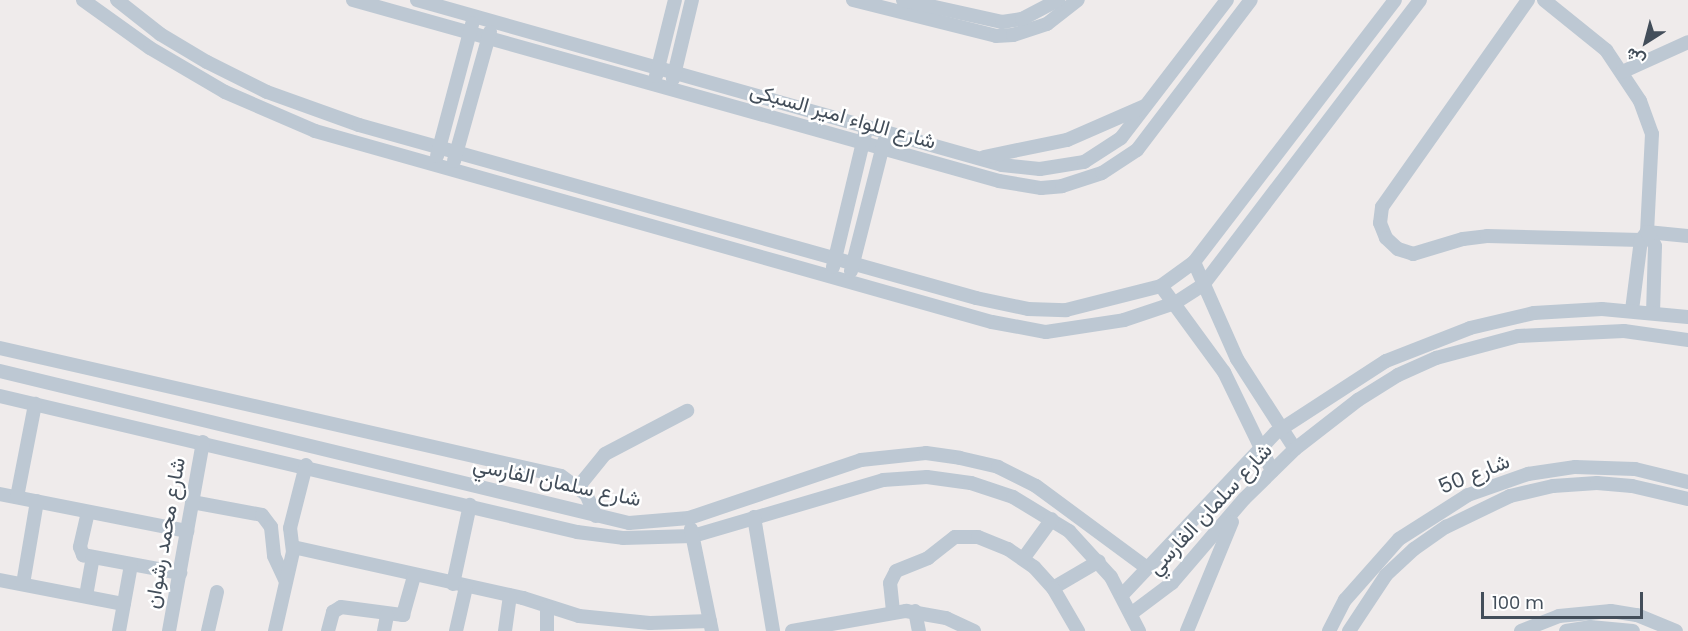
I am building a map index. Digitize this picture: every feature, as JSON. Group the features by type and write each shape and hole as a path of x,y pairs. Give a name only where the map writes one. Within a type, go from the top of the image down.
{"street":[{"path":"83,0 150,48 225,92 315,131 434,167 1019,330 1046,332 1124,320 1175,303 1203,285 1420,0"},
{"path":"117,0 160,34 267,92 359,125 853,264 1028,309 1066,310 1161,286 1194,262 1395,0"},
{"name":"شارع اللواء امير السبكى","path":"353,0 862,144 1020,186 1062,186 1102,173 1137,150 1251,0"},
{"name":"شارع اللواء امير السبكى","path":"417,0 1002,165 1040,169 1084,162 1122,138 1227,0"},
{"path":"654,85 675,0"},
{"path":"670,90 692,0"},
{"path":"853,0 996,36 1022,33 1047,24 1078,0"},
{"path":"903,0 1002,22 1022,19 1058,0"},
{"path":"1528,0 1382,207 1380,223 1386,238 1398,249 1413,254 1463,239 1487,237 1688,236"},
{"path":"1544,0 1586,31 1622,72 1652,134 1644,236 1632,310"},
{"path":"434,167 475,16"},
{"path":"451,171 493,21"},
{"path":"1622,72 1688,42"},
{"path":"979,158 1067,140 1149,103"},
{"path":"830,277 866,127"},
{"path":"848,282 886,132"},
{"path":"1644,236 1655,246 1653,312"},
{"path":"1194,262 1237,359 1295,449"},
{"path":"1161,286 1224,372 1272,471"},
{"name":"شارع سلمان الفارسي","path":"1123,594 1146,567 1280,429 1386,362 1470,328 1534,313 1632,310 1688,318"},
{"name":"شارع سلمان الفارسي","path":"1132,613 1172,583 1244,499 1295,449 1398,375 1477,345 1571,330 1624,331 1688,339"},
{"path":"0,348 561,476 579,486 597,516"},
{"name":"شارع سلمان الفارسي","path":"0,371 597,516 647,523 689,518 861,460 926,453 998,467 1036,486 1146,567"},
{"name":"شارع سلمان الفارسي","path":"0,396 306,465 600,536 646,539 693,536 883,480 927,477 993,489 1052,519 1099,561 1123,594 1139,631"},
{"path":"17,497 35,404"},
{"path":"579,486 605,454 687,411"},
{"name":"شارع محمد رشوان","path":"168,631 203,442"},
{"path":"275,631 293,547 290,528 306,465"},
{"name":"شارع 50","path":"1329,631 1345,600 1370,568 1399,539 1459,500 1506,481 1551,470 1598,466 1688,482"},
{"path":"1506,481 1510,496"},
{"name":"شارع 50","path":"1349,631 1386,575 1414,549 1446,526 1510,496 1553,486 1597,483 1632,486 1688,499"},
{"path":"0,494 187,531"},
{"path":"1187,631 1221,545 1244,499"},
{"path":"23,585 37,501"},
{"path":"192,502 262,515 271,527 274,556 285,580"},
{"path":"456,631 470,505"},
{"path":"88,512 80,547 83,555 180,573"},
{"path":"754,517 773,631"},
{"path":"293,547 414,576 510,595 602,625 711,626 689,518"},
{"path":"1023,559 1052,519"},
{"path":"893,611 890,583 896,571 928,558 955,537 982,537 1023,559 1053,588 1078,631"},
{"path":"86,596 93,558"},
{"path":"1053,588 1099,561"},
{"path":"119,631 131,565"},
{"path":"328,631 333,612 341,607 397,617 406,611 414,576"},
{"path":"0,580 124,604"},
{"path":"208,631 217,592"},
{"path":"506,631 510,595"},
{"path":"547,607 548,631"},
{"path":"797,631 893,611 915,611 946,618 974,631"},
{"path":"915,611 919,631"},
{"path":"1521,631 1558,616 1611,611 1637,615 1676,631"},
{"path":"384,631 387,615"},
{"path":"1566,631 1590,627 1633,631"}]}
